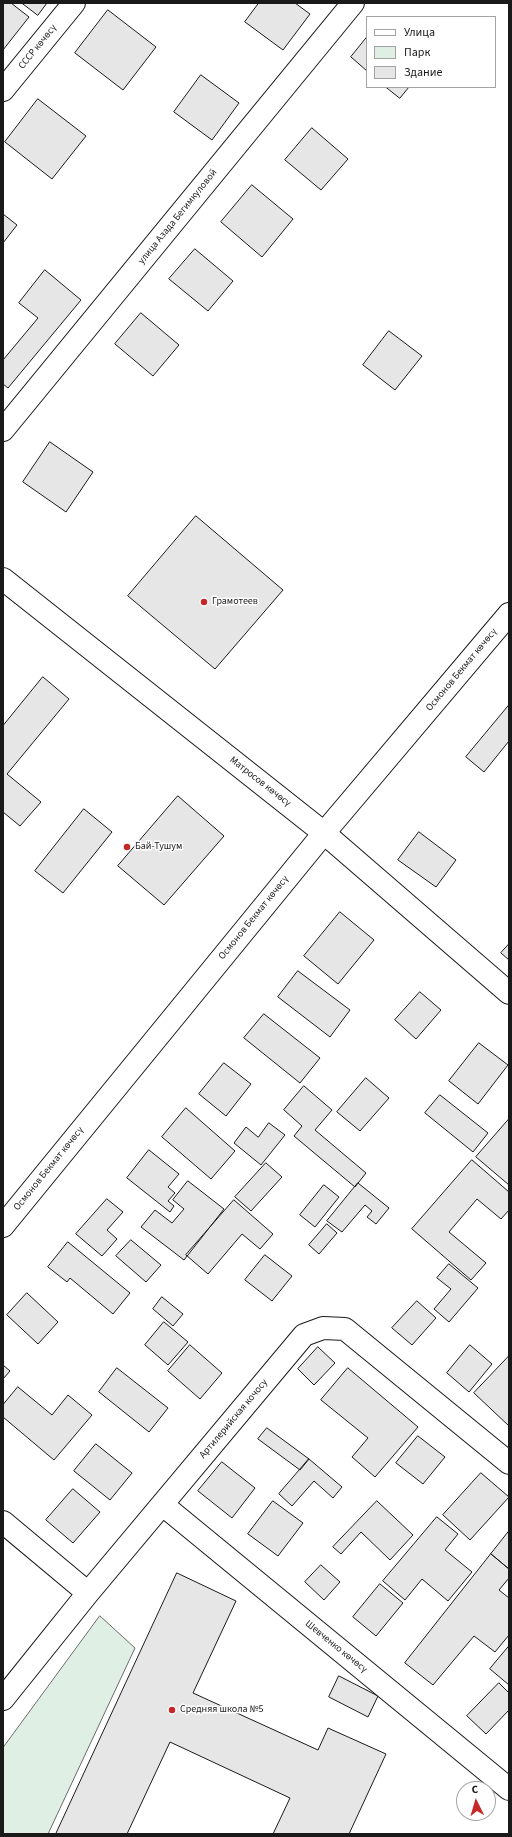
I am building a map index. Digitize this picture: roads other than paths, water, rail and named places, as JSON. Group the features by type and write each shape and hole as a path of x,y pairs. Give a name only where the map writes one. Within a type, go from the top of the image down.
{"street":[{"name":"СССР көчөсү","path":"3,90 74,3"},
{"name":"улица Азада Бегимкуловой","path":"3,430 353,3"},
{"name":"Матросов көчөсү","path":"3,579 324,833 509,993"},
{"name":"Осмонов Бекмат көчөсү","path":"3,1226 324,833 509,614"},
{"name":"Артилерийская кочосу","path":"3,1699 88,1593 304,1335 323,1328 345,1329 509,1463"},
{"name":"Шевченко көчөсү","path":"163,1505 509,1789"},
{"path":"3,1522 88,1593"}],"place":[{"name":"Грамотеев","path":"204,602"},
{"name":"Бай-Тушум","path":"127,847"},
{"name":"Средняя школа №5","path":"172,1710"}]}
